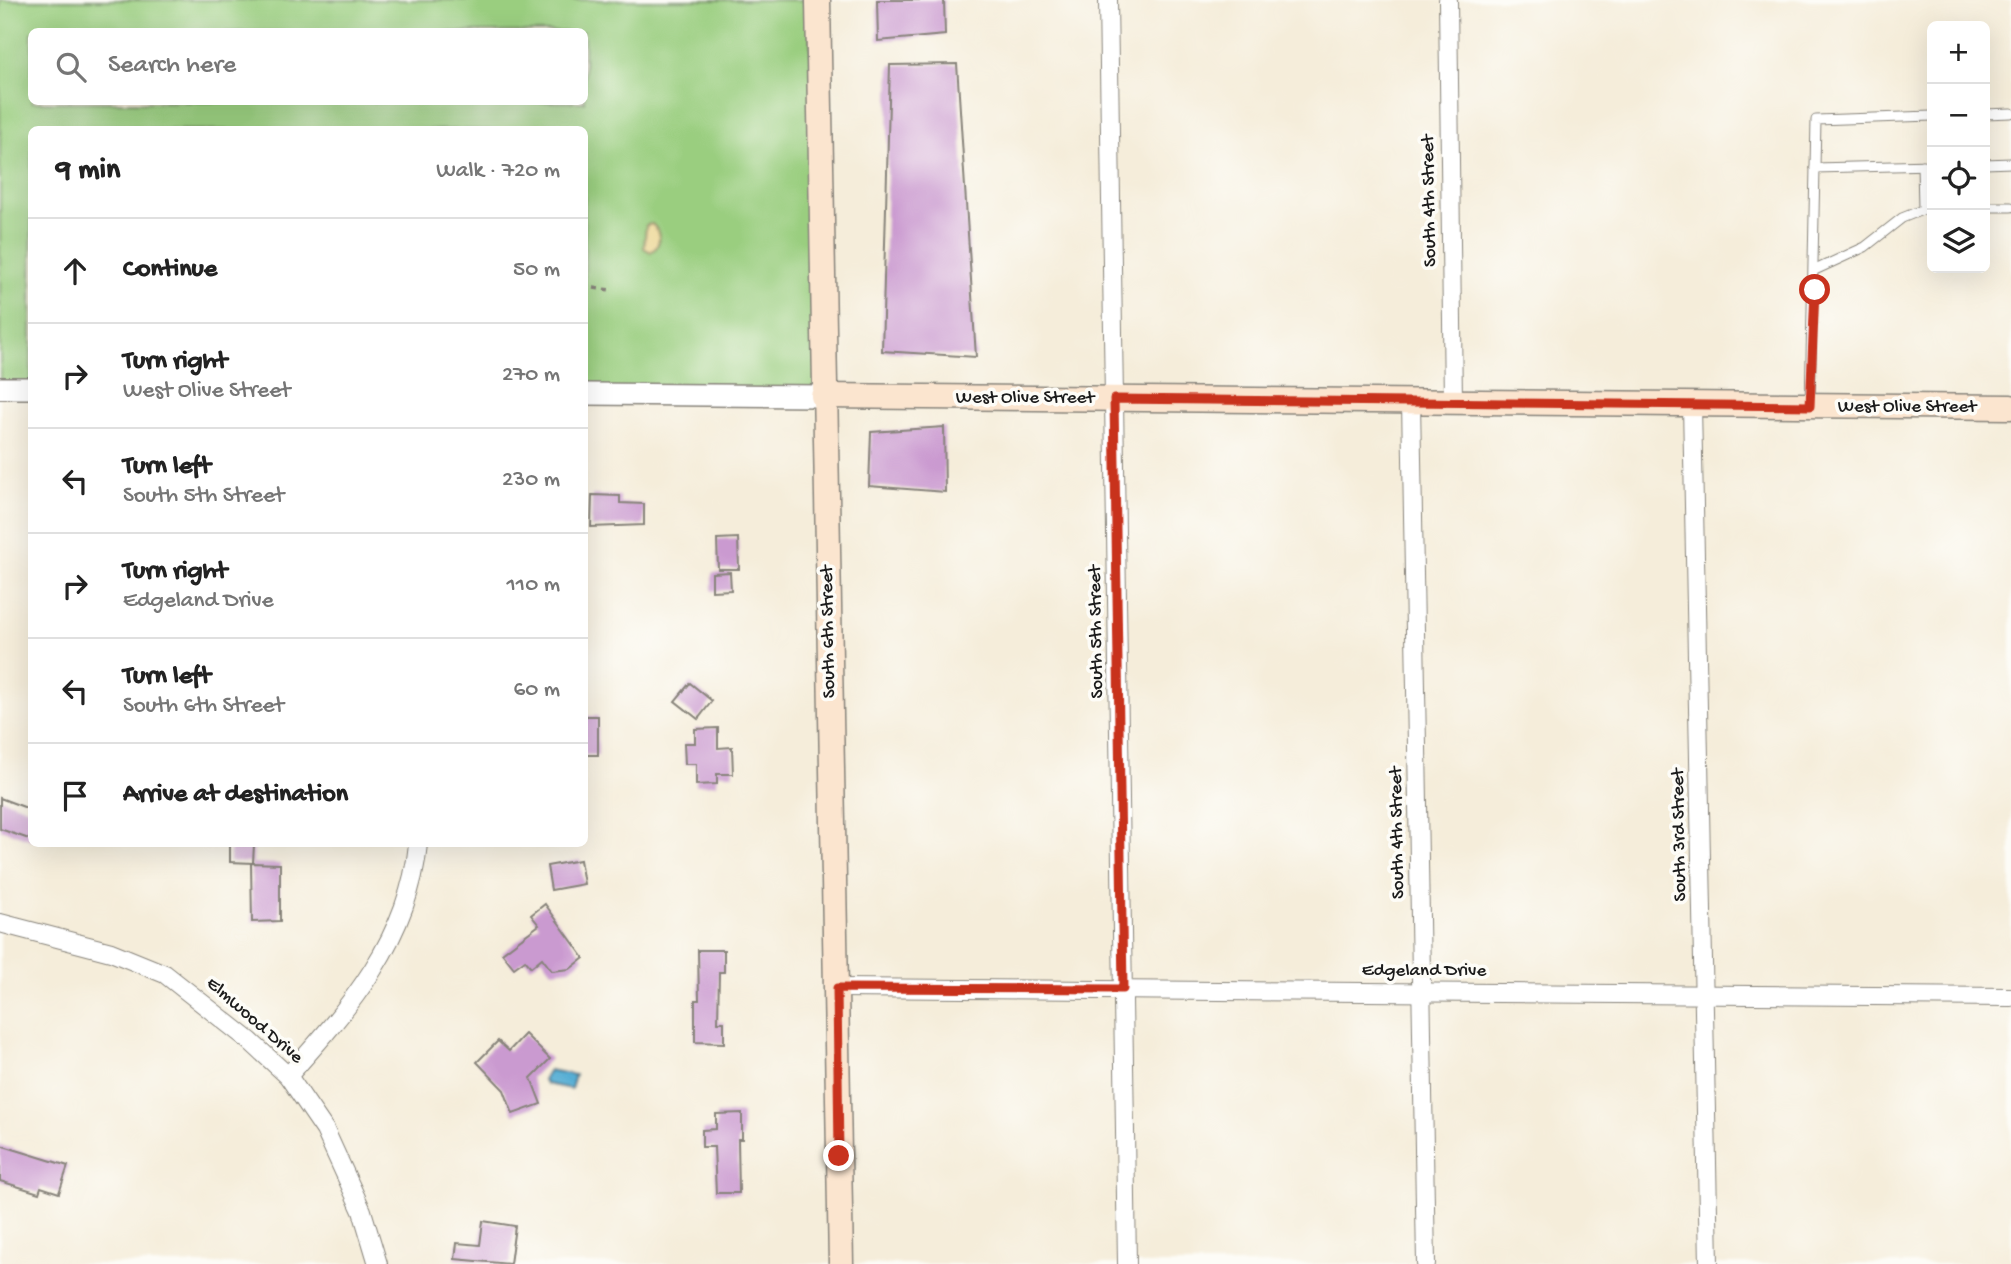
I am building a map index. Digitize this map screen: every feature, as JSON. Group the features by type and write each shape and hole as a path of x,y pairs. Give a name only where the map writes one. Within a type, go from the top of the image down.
{"main road":[{"name":"South 6th Street","path":"818,0 823,396 841,1264"},
{"name":"West Olive Street","path":"823,396 2011,408"}],"street":[{"name":"South 5th Street","path":"1108,0 1127,1264"},
{"name":"South 4th Street","path":"1448,0 1453,402"},
{"path":"0,388 28,388"},
{"name":"West Olive Street","path":"588,394 823,396"},
{"name":"South 4th Street","path":"1411,401 1426,1264"},
{"name":"South 3rd Street","path":"1692,405 1709,1264"},
{"path":"288,1076 346,1011 376,966 395,930 409,891 417,847"},
{"name":"Elmwood Drive","path":"0,923 110,952 165,974 218,1013 288,1076 325,1129 345,1170 362,1211 378,1264"},
{"name":"Edgeland Drive","path":"837,988 2011,997"}],"lane":[{"path":"1990,114 2011,113"},
{"path":"1810,406 1815,270 1816,120 1927,116"},
{"path":"1990,163 2011,163"},
{"path":"1815,168 1927,165"},
{"path":"1815,270 1866,247 1902,218 1927,207"},
{"path":"1990,207 2011,207"}],"path":[{"path":"588,287 611,290"}],"green space":[{"path":"0,0 809,0 823,396 588,394 588,126 28,126 28,388 0,388"}],"sand":[{"path":"652,224 659,238 657,246 651,252 644,248 646,225"}],"water":[{"path":"549,1070 575,1075 571,1089 546,1084 543,1080"}],"building":[{"path":"877,0 944,0 945,35 878,41"},
{"path":"957,64 976,357 882,351 890,65"},
{"path":"944,427 945,492 869,486 871,432"},
{"path":"592,495 620,496 620,503 644,504 644,525 591,527"},
{"path":"738,538 739,569 718,569 717,539"},
{"path":"730,572 731,590 712,591 712,573"},
{"path":"690,683 712,701 698,719 675,701"},
{"path":"588,716 598,716 598,755 588,755"},
{"path":"718,728 718,748 732,747 733,774 717,774 717,784 696,785 696,764 685,764 684,743 695,743 695,729"},
{"path":"0,798 28,808 28,839 0,829"},
{"path":"230,847 254,847 253,863 230,862"},
{"path":"580,860 584,884 551,890 547,866"},
{"path":"251,863 280,864 280,921 252,922"},
{"path":"545,904 584,958 570,969 552,971 542,958 531,967 525,960 514,968 502,953 539,925 531,915"},
{"path":"698,950 724,950 724,972 719,972 718,1022 724,1022 724,1043 695,1042 695,1000 699,1000"},
{"path":"525,1034 550,1059 531,1078 541,1104 513,1114 504,1090 477,1062 498,1041 509,1051"},
{"path":"742,1113 742,1139 738,1139 739,1193 716,1193 714,1147 702,1147 702,1130 716,1129 716,1114"},
{"path":"0,1145 68,1166 59,1193 41,1187 39,1193 0,1181"},
{"path":"483,1221 515,1226 510,1264 455,1259 457,1243 480,1245"}],"route":[{"path":"839,1156 837,988 1123,989 1114,399 1810,406 1815,290"}]}
